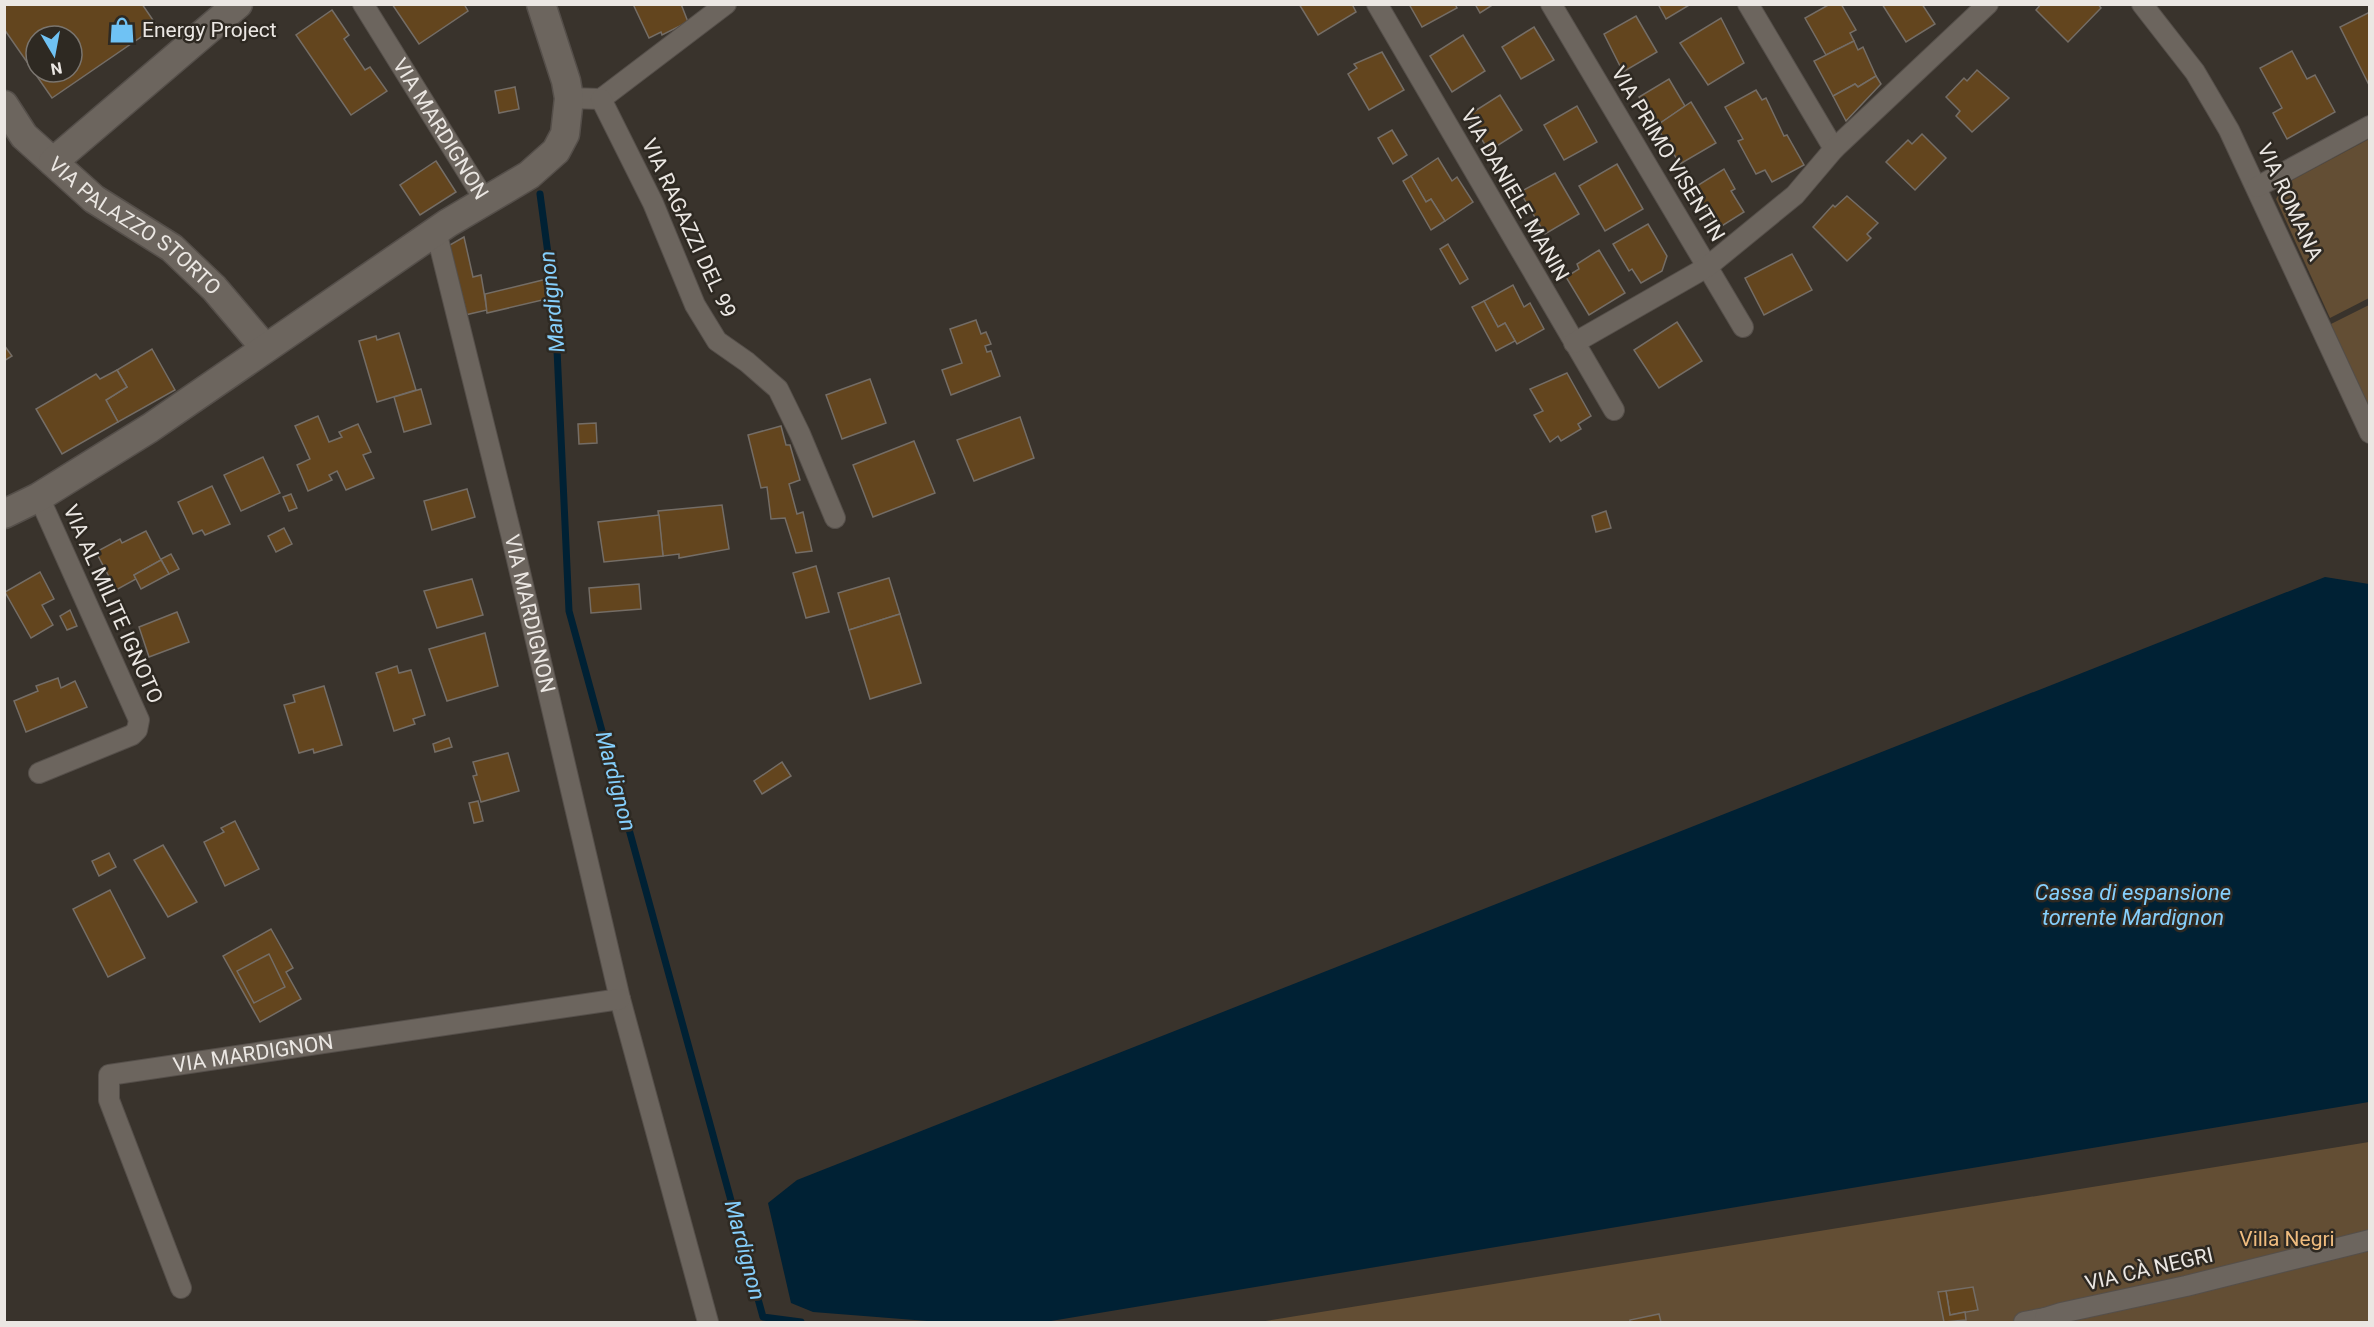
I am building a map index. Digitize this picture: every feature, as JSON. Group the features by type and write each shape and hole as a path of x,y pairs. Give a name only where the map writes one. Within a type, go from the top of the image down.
{"street":[{"path":"52,162 238,4"},
{"name":"VIA MARDIGNON","path":"4,514 39,497 150,428 436,231 486,202 363,4"},
{"path":"486,202 529,175 556,151 566,134 569,98 566,81 541,4"},
{"path":"569,98 601,99 726,4"},
{"name":"VIA DANIELE MANIN","path":"1377,4 1614,410"},
{"name":"VIA PRIMO VISENTIN","path":"1551,4 1743,327"},
{"path":"1748,4 1834,148"},
{"path":"1574,343 1707,267 1796,195 1834,148 1965,12 1988,4"},
{"name":"VIA ROMANA","path":"2142,4 2195,72 2229,130 2370,433"},
{"name":"VIA RAGAZZI DEL 99","path":"601,99 653,203 695,305 717,341 747,362 778,389 836,518"},
{"name":"VIA PALAZZO STORTO","path":"4,105 24,136 94,200 171,248 214,288 265,348"},
{"path":"2257,187 2370,126"},
{"name":"VIA MARDIGNON","path":"436,231 508,523 620,999 708,1323"},
{"name":"VIA AL MILITE IGNOTO","path":"39,497 139,720 137,730 132,735 39,773"},
{"name":"VIA MARDIGNON","path":"181,1288 109,1100 109,1075 620,999"},
{"name":"VIA CÀ NEGRI","path":"2023,1322 2045,1320 2370,1240"}],"green space":[{"path":"2369,139 2369,298 2330,318 2276,199 2285,184"},
{"path":"2369,305 2369,406 2331,324"},
{"name":"Villa Negri","path":"2369,1142 2369,1322 1259,1322"}],"water":[{"name":"Cassa di espansione torrente Mardignon","path":"2325,577 2369,584 2369,1102 1045,1322 940,1322 813,1312 791,1303 768,1203 797,1180"}],"building":[{"path":"4,4 142,4 157,26 84,76 84,24 24,24 24,58 4,29"},
{"path":"392,4 464,4 468,11 419,44"},
{"path":"633,4 681,4 688,22 662,35 661,32 649,38"},
{"path":"1299,4 1352,4 1356,12 1318,35"},
{"path":"1409,4 1455,4 1457,8 1422,27"},
{"path":"1475,4 1494,4 1480,13"},
{"path":"1658,4 1691,4 1666,19"},
{"path":"1830,4 1841,4 1856,30 1850,33 1854,41 1826,55 1805,18"},
{"path":"1882,4 1922,4 1935,24 1906,42"},
{"path":"2041,4 2098,4 2101,8 2068,42 2036,10"},
{"path":"332,10 349,35 344,39 365,70 370,67 387,91 351,115 296,35"},
{"path":"2370,12 2370,87 2340,27"},
{"path":"1636,16 1657,52 1623,72 1604,34"},
{"path":"1721,18 1744,63 1708,85 1680,43"},
{"path":"1534,27 1554,60 1521,79 1502,47"},
{"path":"1463,35 1485,71 1452,92 1430,56"},
{"path":"1854,41 1858,50 1863,47 1876,76 1858,87 1855,84 1833,96 1814,61"},
{"path":"2292,51 2307,79 2315,75 2335,112 2287,139 2273,113 2282,108 2260,68"},
{"path":"1382,52 1404,90 1369,110 1348,74 1357,68 1354,64"},
{"path":"1977,70 2009,98 1972,132 1956,116 1960,111 1946,97 1964,78 1967,81"},
{"path":"1876,76 1881,84 1846,121 1833,96 1855,84 1858,87"},
{"path":"1669,79 1685,106 1656,126 1639,97"},
{"path":"42,84 72,84 52,98"},
{"path":"515,87 519,109 499,113 495,91"},
{"path":"1756,90 1762,100 1766,98 1784,136 1787,135 1804,165 1772,182 1765,170 1756,174 1738,141 1743,139 1725,107"},
{"path":"1500,95 1522,130 1489,151 1467,116"},
{"path":"1691,102 1716,143 1680,164 1656,126"},
{"path":"1577,106 1597,142 1564,160 1544,125"},
{"path":"1392,130 1407,155 1393,164 1378,138"},
{"path":"1922,134 1946,158 1915,190 1886,162 1908,140 1912,144"},
{"path":"1438,158 1452,181 1457,177 1473,202 1445,221 1431,199 1426,202 1411,176"},
{"path":"436,161 456,192 420,215 400,185"},
{"path":"1617,164 1643,209 1605,231 1579,186"},
{"path":"1724,169 1735,189 1731,191 1744,212 1717,229 1692,189"},
{"path":"1555,173 1579,214 1545,234 1520,192"},
{"path":"1411,176 1426,202 1431,199 1445,221 1431,230 1403,181"},
{"path":"1847,196 1878,223 1867,234 1871,238 1847,261 1813,227 1833,205 1835,207"},
{"path":"1648,224 1667,256 1662,271 1641,283 1632,269 1629,271 1613,244"},
{"path":"464,237 473,277 481,275 487,310 465,315 448,246"},
{"path":"1448,244 1468,279 1460,284 1440,249"},
{"path":"1599,250 1625,293 1589,315 1566,277 1579,269 1577,264"},
{"path":"1792,254 1812,290 1764,315 1745,278"},
{"path":"547,279 551,298 487,313 485,294"},
{"path":"1513,285 1524,307 1530,303 1544,329 1517,344 1505,323 1498,327 1484,301"},
{"path":"1484,301 1498,327 1505,323 1515,341 1496,351 1472,307"},
{"path":"976,320 981,334 986,332 991,344 985,346 987,352 991,351 1000,376 951,395 942,370 962,363 950,329"},
{"path":"1677,322 1702,361 1659,388 1634,350"},
{"path":"399,333 416,390 377,402 359,341 376,336 377,340"},
{"path":"4,345 12,356 4,361"},
{"path":"152,349 175,390 118,422 106,400 127,387 117,370"},
{"path":"117,370 127,387 106,400 118,422 62,454 36,409 96,374 100,379"},
{"path":"1567,373 1591,416 1578,424 1581,429 1561,441 1558,436 1550,442 1534,415 1543,411 1530,389"},
{"path":"870,379 886,423 842,439 826,395"},
{"path":"421,389 431,424 404,432 394,397"},
{"path":"318,416 329,442 342,437 339,432 358,424 371,452 363,455 374,478 346,490 337,471 329,475 332,480 308,491 297,465 310,459 295,426"},
{"path":"1020,417 1034,458 974,481 957,440"},
{"path":"596,423 597,443 579,444 578,424"},
{"path":"781,426 786,445 790,445 800,480 789,484 797,514 803,512 812,551 796,553 785,518 771,519 767,487 761,488 748,435"},
{"path":"914,441 935,493 873,517 853,465"},
{"path":"263,457 280,493 241,511 224,475"},
{"path":"212,486 230,524 205,535 202,530 193,534 178,502"},
{"path":"467,489 475,517 432,530 424,501"},
{"path":"291,494 297,508 289,511 283,497"},
{"path":"722,505 729,549 679,558 679,554 663,556 658,511"},
{"path":"1606,511 1611,528 1596,532 1592,516"},
{"path":"659,515 663,556 604,562 598,522"},
{"path":"284,528 292,544 276,552 268,536"},
{"path":"146,531 161,560 134,575 136,579 116,590 96,552 120,539 122,543"},
{"path":"171,554 179,569 169,574 161,559"},
{"path":"161,560 169,574 141,589 134,575"},
{"path":"816,566 829,612 806,618 793,573"},
{"path":"40,572 54,599 42,605 53,625 31,638 5,592"},
{"path":"889,578 900,614 849,630 838,593"},
{"path":"472,579 483,615 437,628 424,591"},
{"path":"639,584 641,609 591,613 589,588"},
{"path":"70,610 77,626 67,630 60,616"},
{"path":"177,612 189,642 149,657 139,627"},
{"path":"900,614 921,683 870,699 849,630"},
{"path":"485,633 498,686 447,701 429,649"},
{"path":"397,666 399,673 411,670 425,715 413,719 415,724 394,731 376,673"},
{"path":"58,678 61,688 75,681 87,707 26,732 14,701 38,691 36,686"},
{"path":"324,686 342,745 314,753 313,749 299,753 284,705 295,702 293,695"},
{"path":"449,738 452,747 435,752 433,744"},
{"path":"508,753 519,791 481,802 473,776 477,775 473,762"},
{"path":"782,762 791,776 762,794 754,781"},
{"path":"478,801 483,821 474,823 469,803"},
{"path":"235,821 259,869 225,886 204,842 224,832 221,828"},
{"path":"163,845 197,902 168,917 134,860"},
{"path":"109,853 116,867 99,876 92,861"},
{"path":"110,890 145,958 108,977 73,909"},
{"path":"271,929 293,968 286,972 301,999 260,1022 223,956"},
{"path":"269,954 285,987 254,1003 237,971"},
{"path":"1973,1287 1978,1310 1950,1315 1946,1291"},
{"path":"1946,1291 1950,1315 1965,1312 1966,1320 1944,1322 1938,1292"},
{"path":"1659,1314 1661,1322 1630,1322 1630,1320"}],"waterway":[{"name":"Mardignon","path":"540,194 555,306 569,611 763,1317 801,1322"}],"place":[{"name":"Energy Project","path":"122,30"}]}
